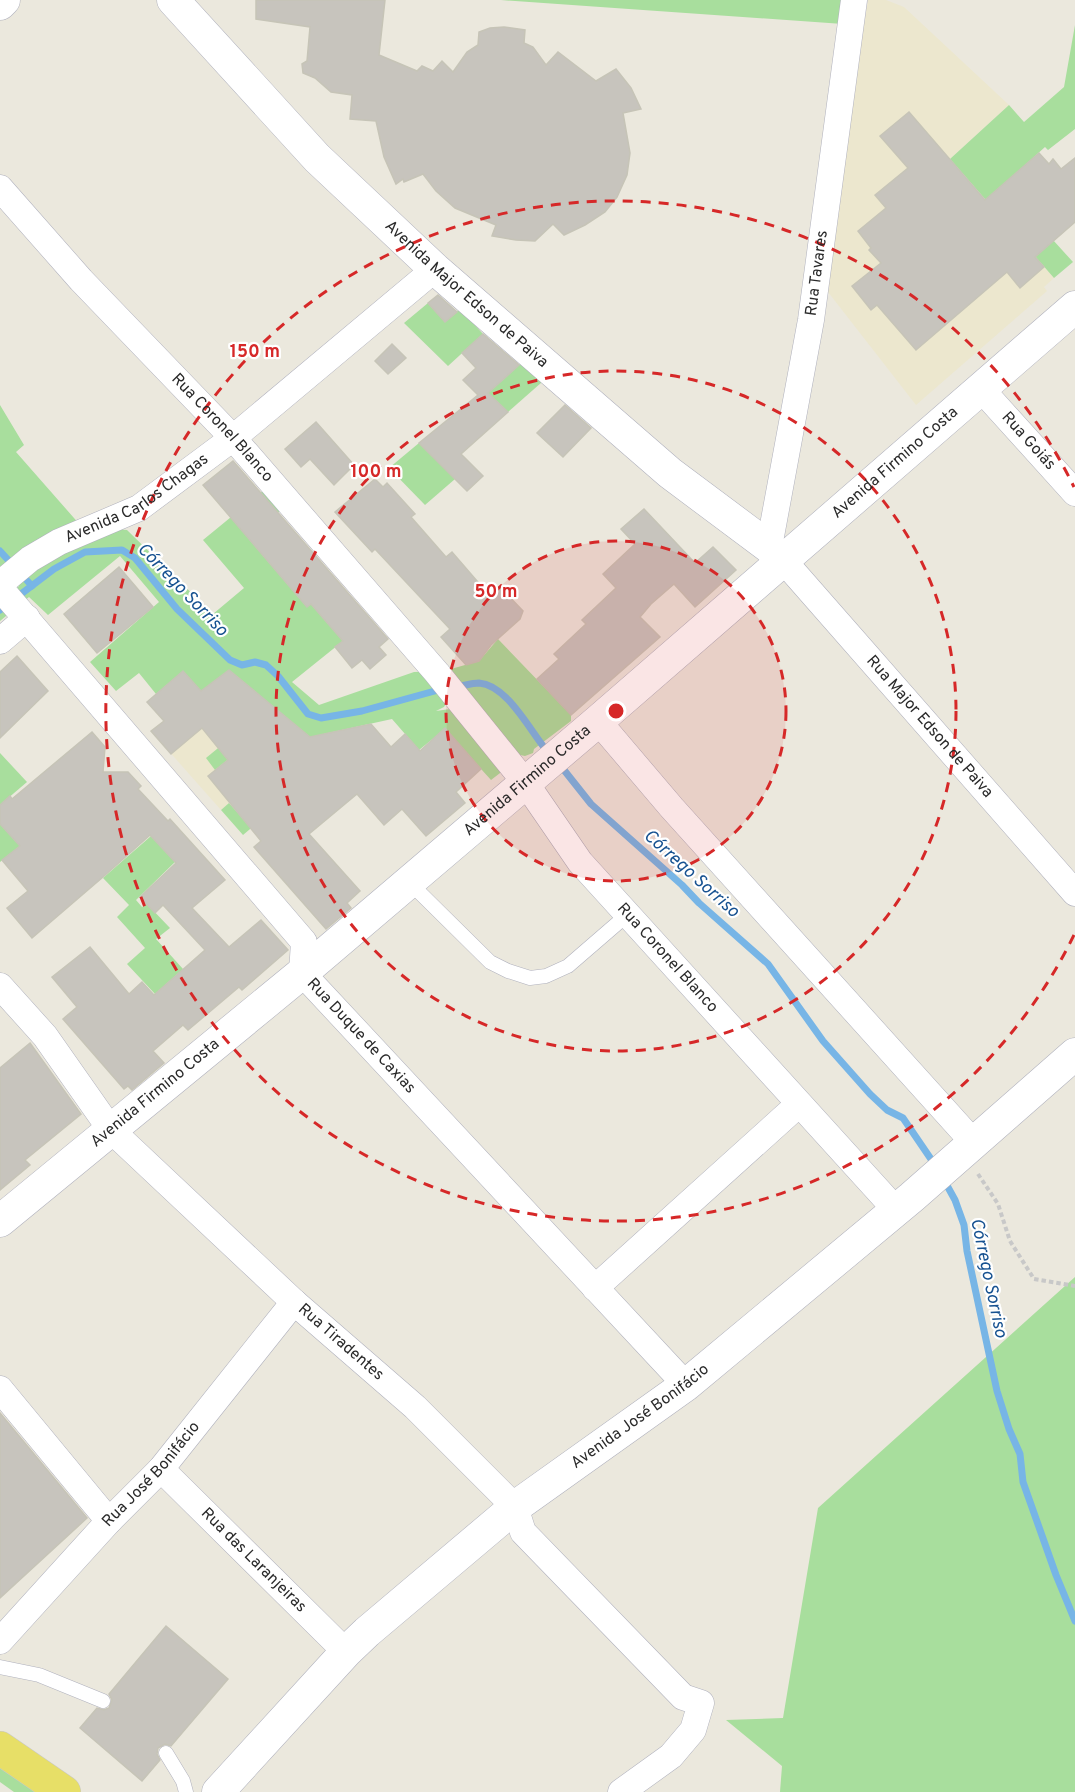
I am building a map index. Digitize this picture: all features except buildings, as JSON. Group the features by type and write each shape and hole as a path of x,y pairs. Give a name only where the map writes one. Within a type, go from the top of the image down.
{"main road":[{"path":"0,1748 64,1792"}],"street":[{"path":"0,4 4,0"},
{"name":"Avenida Major Edson de Paiva","path":"173,0 317,158 435,269 670,473 776,553"},
{"name":"Rua Tavares","path":"776,553 811,320 854,0"},
{"name":"Rua Coronel Blanco","path":"0,188 81,280 233,438 454,694 530,778 580,862 627,915 799,1104 904,1204"},
{"name":"Avenida Carlos Chagas","path":"0,641 10,599 30,559 59,542 139,508 233,438 435,269"},
{"name":"Avenida Firmino Costa","path":"0,1221 302,973 587,730 776,553 982,390 1075,307"},
{"name":"Rua Goiás","path":"982,390 1075,493"},
{"name":"Rua Major Edson de Paiva","path":"776,553 1075,893"},
{"name":"Rua Duque de Caxias","path":"10,599 304,942 302,973 686,1384"},
{"path":"587,730 672,808 964,1152"},
{"name":"Rua Tiradentes","path":"0,986 45,1036 111,1130 294,1302 415,1407 515,1507 524,1532 683,1697 701,1703 693,1730 671,1756 621,1792"},
{"name":"Avenida José Bonifácio","path":"218,1792 367,1632 515,1507 686,1384 904,1204 1075,1054"},
{"path":"595,1288 799,1104"},
{"name":"Rua José Bonifácio","path":"0,1641 109,1521 161,1469 294,1302"},
{"path":"0,1389 109,1521"},
{"name":"Rua das Laranjeiras","path":"161,1469 346,1652"}],"lane":[{"path":"408,881 490,962 530,978 546,976 568,966 627,915"},
{"path":"0,1667 39,1675 103,1701"},
{"path":"166,1753 183,1781 186,1792"}],"path":[{"path":"964,1152 998,1204 1010,1241 1034,1279 1075,1286"}],"shaded area":[{"path":"868,0 886,0 904,7 1009,105 950,159 1054,278 1044,287 1047,291 916,405 821,283"},
{"path":"229,670 310,737 221,810 151,731"}],"green space":[{"path":"501,0 845,0 843,24"},
{"path":"1075,25 1075,129 1048,150 1045,147 1003,185 1073,262 1054,278 950,159 1009,105 1024,122 1064,87"},
{"path":"428,303 445,322 460,309 483,334 448,366 404,323"},
{"path":"529,356 550,375 508,412 488,393"},
{"path":"0,405 24,445 16,452 81,526 5,569 0,566"},
{"path":"419,443 455,479 425,505 389,468"},
{"path":"264,490 281,510 248,538 307,607 311,604 343,641 292,682 319,705 414,672 444,671 479,661 498,639 571,715 571,721 534,749 533,753 525,756 520,755 475,704 449,698 444,707 436,711 450,709 504,770 491,780 445,729 419,750 392,719 310,737 229,670 201,692 183,671 156,694 139,673 116,691 90,662 159,602 120,556 48,615 29,597 0,621 0,602 19,586 18,581 23,572 115,529 127,530 213,614 244,588 203,540"},
{"path":"251,721 261,733 215,770 206,758"},
{"path":"0,753 27,782 0,805"},
{"path":"229,803 245,821 257,811 263,818 243,835 221,810"},
{"path":"0,824 20,846 0,862"},
{"path":"151,836 175,862 136,900 142,907 147,904 170,928 156,939 183,969 155,994 127,964 145,948 117,917 129,905 103,878"},
{"path":"1075,1277 1075,1792 780,1792 782,1766 726,1720 783,1718 818,1508"},
{"path":"0,1765 40,1792 14,1792 0,1782"}],"waterway":[{"name":"Córrego Sorriso","path":"0,610 54,569 85,552 122,550 135,558 177,609 230,660 242,665 255,662 266,665 278,676 308,714 321,718 362,711 442,689"},
{"path":"0,551 32,586"},
{"name":"Córrego Sorriso","path":"456,687 479,683 500,692 518,711 548,752"},
{"name":"Córrego Sorriso","path":"560,765 591,804 768,964 823,1041 870,1094 887,1110 903,1118 935,1165"},
{"name":"Córrego Sorriso","path":"944,1180 955,1200 964,1225 967,1251 997,1391 1020,1454 1023,1482 1075,1621"}]}
